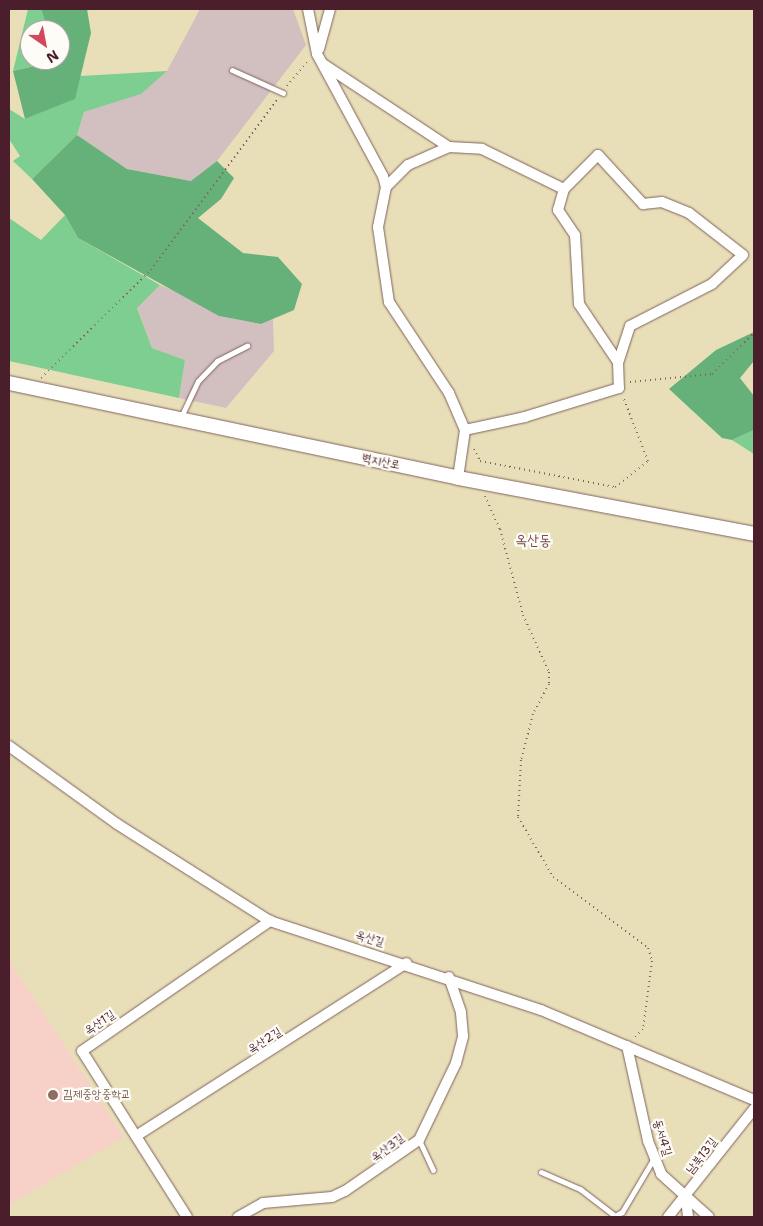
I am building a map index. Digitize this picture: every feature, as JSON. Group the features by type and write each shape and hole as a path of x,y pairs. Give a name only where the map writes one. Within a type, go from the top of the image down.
{"street":[{"path":"308,9 320,58 386,187"},
{"path":"320,58 330,9"},
{"path":"320,58 449,147"},
{"path":"458,478 465,430 449,393 389,302 378,227 386,187 408,164 449,147 482,149 564,189"},
{"path":"465,430 619,383 618,362 630,326 655,310 712,284 743,254 689,214 662,202 644,204 598,155 564,189 558,210 575,236 579,304 618,362"},
{"name":"벽지산로","path":"9,383 458,478 754,534"},
{"name":"옥산길","path":"9,746 117,824 270,921 448,977 627,1046 754,1100"},
{"name":"옥산1길","path":"187,1217 82,1050 270,921"},
{"name":"옥산2길","path":"136,1136 406,963"},
{"name":"옥산3길","path":"238,1217 262,1203 339,1194 419,1140 456,1063 463,1036 461,1012 448,977"},
{"name":"동서4길","path":"627,1046 654,1158 660,1174 709,1217"},
{"name":"남북13길","path":"668,1217 686,1198 754,1110"},
{"path":"686,1198 688,1217"}],"lane":[{"path":"232,70 282,93"},
{"path":"180,419 198,381 217,361 247,346"},
{"path":"419,1140 433,1170"},
{"path":"541,1172 580,1189 615,1216 622,1212 640,1175 654,1158"}],"path":[{"path":"30,388 151,270 282,93 320,58"},
{"path":"465,430 480,461 615,487 648,461 619,383 635,384 712,374 754,333"},
{"path":"479,482 500,530 523,615 549,672 549,684 533,714 521,760 518,817 553,877 648,948 652,961 643,1029 627,1046"}],"shaded area":[{"path":"200,9 293,9 306,45 217,161 192,181 127,169 77,135 84,112 140,94 167,71"},
{"path":"160,285 192,298 219,316 261,324 273,319 274,351 226,408 179,398 185,360 152,348 137,307"},
{"name":"김제중앙중학교","path":"9,960 124,1137 9,1205"}],"green space":[{"path":"28,9 41,9 45,20 25,20"},
{"path":"41,9 87,9 91,33 75,99 25,119 13,71 20,69 70,70 70,20 45,20"},
{"path":"20,42 20,69 13,71"},
{"path":"167,71 141,94 84,112 77,135 32,179 13,161 20,156 9,139 9,109 25,119 74,99 80,76"},
{"path":"77,135 127,169 191,181 217,161 234,178 221,199 198,218 243,253 278,257 302,284 294,310 261,324 219,316 78,238 65,215 32,179"},
{"path":"65,215 78,238 160,285 137,308 152,348 185,360 179,398 9,361 9,218 41,240"},
{"path":"754,332 754,361 740,378 754,396 754,430 732,440 722,438 669,389 716,350"},
{"path":"754,430 754,454 732,440"}],"place":[{"name":"김제중앙중학교","path":"53,1095"}],"district":[{"name":"옥산동","path":"533,541"}]}
